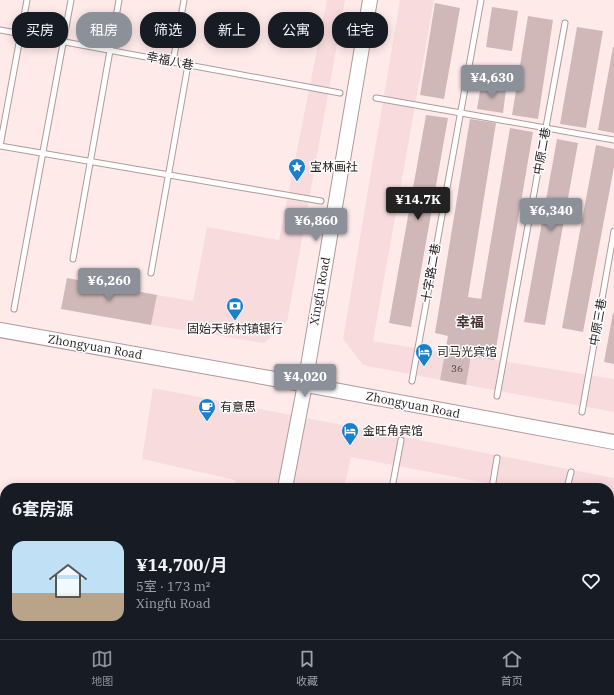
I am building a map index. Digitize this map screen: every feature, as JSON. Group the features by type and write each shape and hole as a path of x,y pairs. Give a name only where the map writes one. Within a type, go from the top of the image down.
{"main road":[{"name":"Xingfu Road","path":"286,483 305,384 370,0"},
{"name":"Zhongyuan Road","path":"0,330 305,384 614,442"}],"lane":[{"path":"25,12 27,0"},
{"path":"68,16 71,0"},
{"path":"73,259 119,0"},
{"path":"173,62 184,0"},
{"name":"十字路二巷","path":"412,381 481,0"},
{"name":"中原二巷","path":"497,396 565,23"},
{"name":"幸福八巷","path":"0,30 12,32"},
{"name":"幸福八巷","path":"68,43 340,93"},
{"path":"18,48 0,146 321,201"},
{"path":"14,308 62,48"},
{"path":"152,273 188,65"},
{"path":"376,98 614,140"},
{"name":"中原三巷","path":"582,412 614,231"},
{"path":"393,483 401,440"},
{"path":"493,483 497,458"},
{"path":"568,483 571,472"}],"shaded area":[{"path":"327,0 345,0 343,12 332,12 332,48 336,48 287,322 264,343 151,325 157,295 193,301 207,227 279,240 317,48 324,48 324,15"},
{"path":"400,0 434,0 373,341 445,353 440,380 363,365 343,339"},
{"path":"471,356 614,379 614,412 466,385"},
{"path":"153,388 614,478 614,483 487,483 351,457 345,483 235,483 235,480 142,459"}],"building":[{"path":"435,3 460,8 444,99 420,95"},
{"path":"492,7 518,11 512,51 486,47"},
{"path":"528,16 553,20 538,119 512,115"},
{"path":"577,27 603,31 586,128 560,124"},
{"path":"614,47 614,133 598,130"},
{"path":"481,85 506,89 503,113 477,109"},
{"path":"426,115 448,118 411,327 389,323"},
{"path":"470,119 496,123 468,297 481,299 510,128 533,132 494,360 471,356 466,385 440,380 448,336 435,333"},
{"path":"557,139 578,143 545,325 524,322"},
{"path":"596,145 614,149 614,167 583,332 562,328"},
{"path":"67,278 157,295 151,325 61,309"},
{"path":"614,313 614,364 604,362"}],"place":[{"name":"宝林画社","path":"297,182"},
{"name":"固始天骄村镇银行","path":"235,321"},
{"name":"司马光宾馆","path":"424,367"},
{"name":"有意思","path":"207,422"},
{"name":"金旺角宾馆","path":"350,446"}],"district":[{"name":"幸福","path":"470,322"}]}
